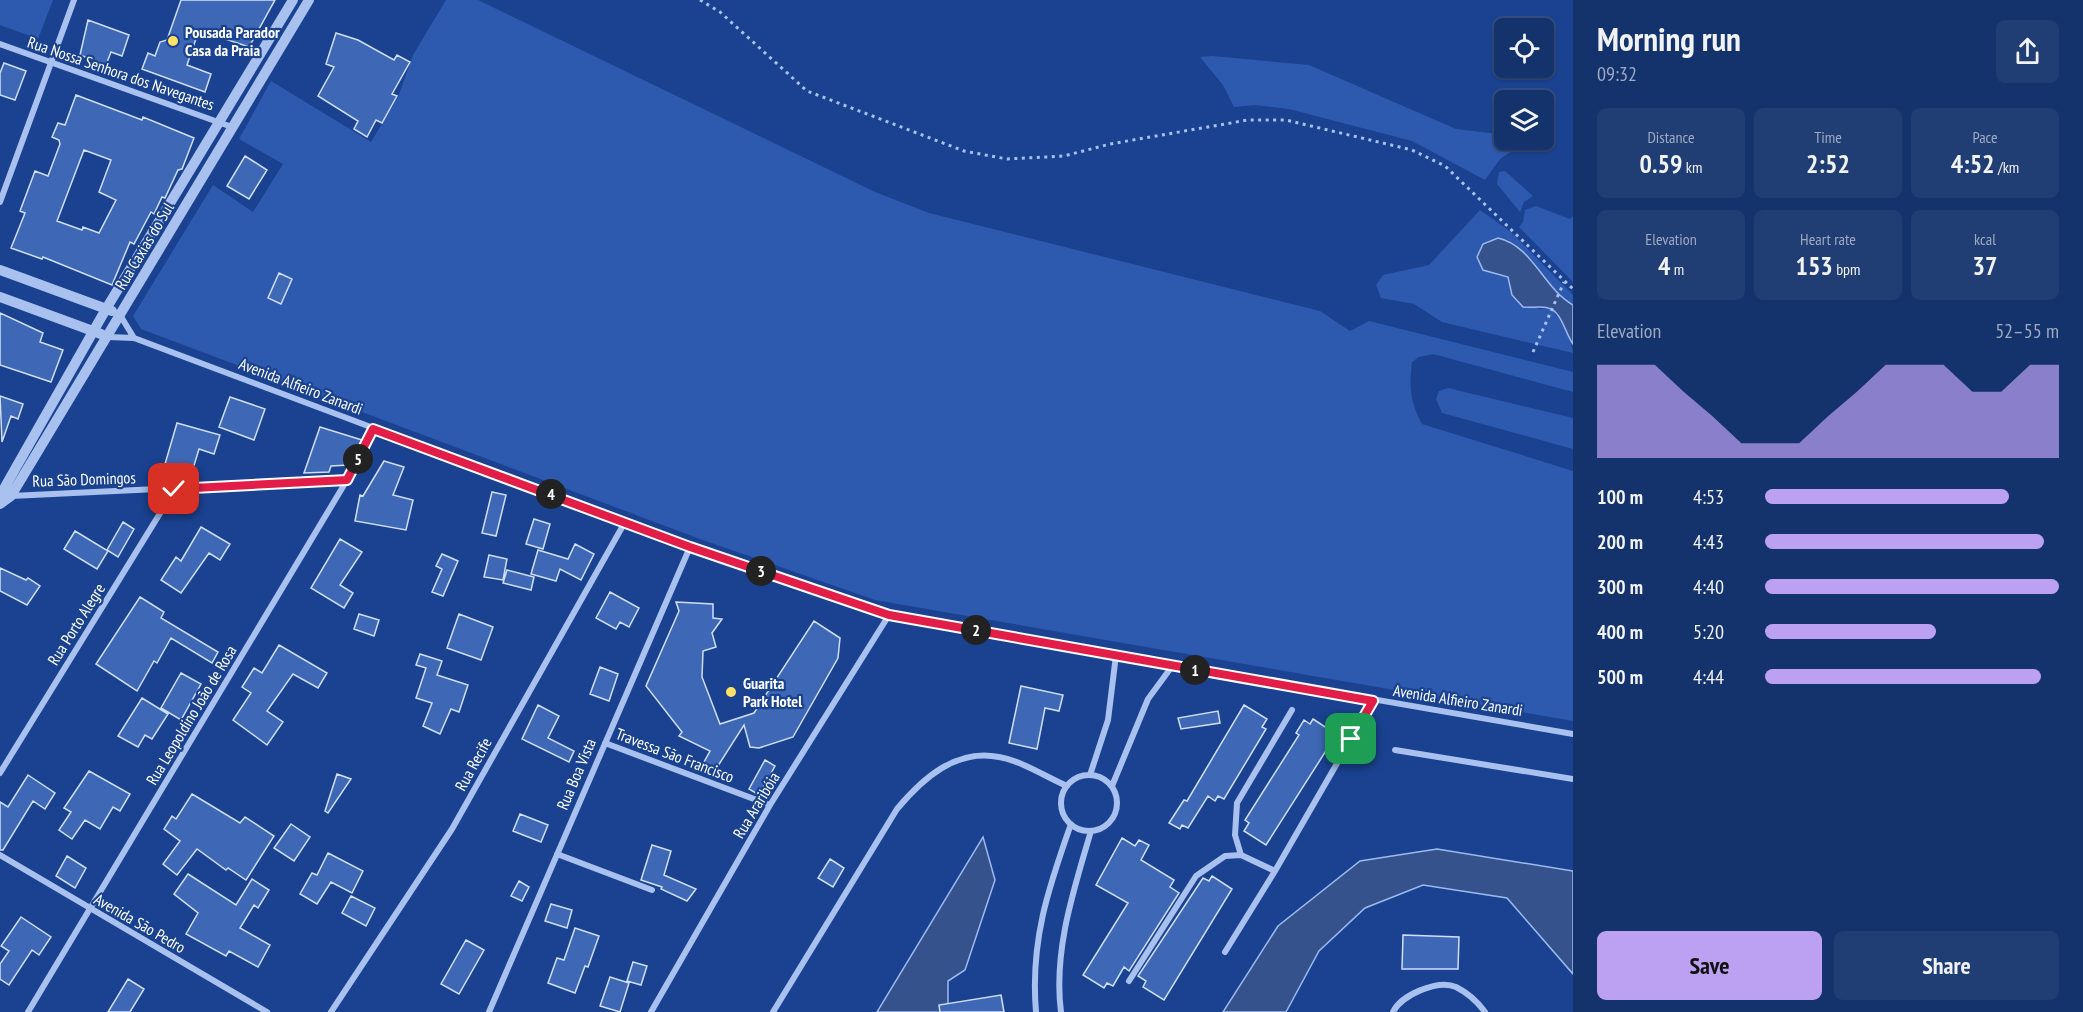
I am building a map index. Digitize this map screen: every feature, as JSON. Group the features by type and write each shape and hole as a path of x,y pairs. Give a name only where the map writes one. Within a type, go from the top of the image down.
{"street":[{"path":"0,202 74,0"},
{"name":"Rua Caxias do Sul","path":"3,498 106,309 293,0"},
{"name":"Rua Caxias do Sul","path":"3,498 108,337 309,0"},
{"name":"Rua Nossa Senhora dos Navegantes","path":"0,44 232,127"},
{"path":"0,270 120,315 134,338"},
{"name":"Avenida Alfieiro Zanardi","path":"0,297 108,337 134,338 690,547 889,615 1573,734"},
{"name":"Rua Leopoldino João de Rosa","path":"28,1012 91,911 347,480 373,429"},
{"name":"Rua São Domingos","path":"3,498 347,480"},
{"name":"Rua Porto Alegre","path":"0,773 174,489"},
{"name":"Rua Recife","path":"331,1012 452,829 625,522"},
{"name":"Rua Boa Vista","path":"489,1012 690,547"},
{"name":"Rua Araribóia","path":"651,1012 770,805 889,615"},
{"path":"1090,775 1108,720 1116,655"},
{"path":"1112,786 1148,699 1173,666"},
{"path":"1225,952 1275,872 1373,701"},
{"path":"1241,855 1235,835 1237,803 1292,711"},
{"name":"Travessa São Francisco","path":"605,742 770,805"},
{"path":"1395,750 1573,779"},
{"path":"774,1012 897,809 918,785 944,765 977,755 1000,757 1067,786"},
{"path":"1090,775 1106,780 1112,786 1118,802 1117,811 1107,825 1091,831 1071,824 1062,810 1063,794 1067,786 1073,780 1090,775"},
{"path":"1036,1012 1033,976 1038,934 1047,890 1071,824"},
{"path":"1061,1012 1061,949 1074,888 1091,831"},
{"path":"557,854 652,890"},
{"name":"Avenida São Pedro","path":"0,855 91,911 267,1012"},
{"path":"1129,981 1196,876 1225,856 1241,855 1275,872"},
{"path":"1404,1012 1394,1010 1408,994 1427,988 1454,986 1475,999 1485,1012"}],"path":[{"path":"700,0 720,12 807,91 964,151 1007,159 1064,156 1110,144 1248,120 1286,120 1412,150 1445,166 1573,289"},
{"path":"1533,352 1549,312 1565,282"}],"shaded area":[{"path":"0,0 53,0 38,39 0,25"},
{"path":"446,0 478,0 875,192 929,213 1320,311 1350,331 1369,321 1573,372 1573,392 1433,354 1419,357 1412,362 1411,394 1422,424 1573,471 1573,721 875,600 700,539 141,329 133,316 213,185 253,212 283,164 239,139 271,81 371,142 398,97 413,55"},
{"path":"1212,56 1309,65 1456,129 1494,134 1494,150 1514,150 1500,159 1485,180 1412,141 1289,109 1255,105 1234,107 1223,85 1200,57"},
{"path":"1505,171 1533,196 1524,202 1520,212 1497,184 1499,172"},
{"path":"1536,206 1570,219 1573,216 1573,282 1519,227 1523,222 1525,210"},
{"path":"1480,210 1511,232 1573,295 1573,305 1559,297 1532,260 1496,275 1508,277 1512,295 1539,309 1549,308 1553,311 1568,335 1573,353 1442,322 1414,304 1381,298 1376,285 1383,275 1429,265"},
{"path":"1498,238 1520,249 1563,298 1573,305 1573,344 1560,318 1553,310 1542,307 1523,307 1512,295 1508,277 1483,270 1477,257 1483,244"},
{"path":"1448,388 1573,418 1573,449 1442,413 1436,399 1439,391"},
{"path":"983,837 995,880 965,970 948,981 948,1012 877,1012"},
{"path":"1437,849 1573,871 1573,974 1507,898 1423,885 1365,908 1319,951 1286,1012 1223,1012 1278,926 1360,861"}],"building":[{"path":"181,0 275,0 249,47 199,30 187,65 211,74 205,92 142,69 148,53 155,56 160,42 167,40"},
{"path":"88,20 129,35 122,56 111,52 106,65 80,55"},
{"path":"336,33 358,40 394,60 397,55 410,62 392,94 397,96 382,123 376,120 367,137 354,129 358,121 318,96 334,67 326,64"},
{"path":"4,63 26,71 15,100 0,95 0,73"},
{"path":"76,95 142,120 143,117 194,138 182,169 178,170 165,198 162,197 154,214 151,212 134,244 130,242 112,285 43,257 42,259 11,248 25,213 20,211 35,171 48,176 60,144 59,140 52,137 58,123 65,125","holes":["84,150 111,160 99,192 116,200 99,233 57,221"]},
{"path":"245,156 267,170 249,199 227,186"},
{"path":"279,273 292,279 281,304 268,298"},
{"path":"0,313 43,333 40,342 63,350 51,382 0,365"},
{"path":"0,396 23,404 18,419 11,416 2,442"},
{"path":"230,397 265,409 254,440 219,427"},
{"path":"177,423 220,435 214,454 199,449 192,472 165,464"},
{"path":"320,427 362,440 349,465 331,466 329,472 304,473"},
{"path":"384,461 404,467 393,495 413,500 406,530 355,521 360,495 363,496"},
{"path":"492,492 506,495 496,536 482,533"},
{"path":"534,519 550,524 543,549 526,544"},
{"path":"123,522 134,529 118,557 107,550"},
{"path":"201,527 230,544 220,560 209,553 181,593 161,580 176,557 181,561"},
{"path":"75,531 108,551 97,569 64,549"},
{"path":"340,539 362,552 340,585 353,593 344,608 311,588"},
{"path":"575,544 594,554 581,580 560,569 556,581 531,574 538,550 568,559"},
{"path":"442,554 458,561 443,596 432,592 442,569 436,566"},
{"path":"489,555 507,559 503,580 484,577"},
{"path":"0,568 26,580 28,578 40,586 27,605 0,591"},
{"path":"507,570 534,577 531,590 503,583"},
{"path":"610,592 639,608 629,627 620,622 616,629 596,618"},
{"path":"140,597 164,612 161,618 218,652 212,663 171,638 157,663 154,661 137,691 96,664"},
{"path":"676,602 713,604 713,618 722,619 712,633 716,647 703,651 702,677 720,724 754,713 814,621 840,638 838,658 793,737 759,748 750,747 744,725 716,769 707,768 704,762 710,751 679,736 682,732 646,686 679,611"},
{"path":"359,614 379,620 374,636 354,629"},
{"path":"459,614 493,627 481,660 447,648"},
{"path":"279,645 327,673 318,688 293,674 267,711 283,722 267,745 233,720 251,693 242,687 254,668 262,673"},
{"path":"420,654 442,661 437,675 468,685 459,712 451,709 440,734 423,726 432,703 416,698 426,668 416,665"},
{"path":"600,667 618,674 609,701 590,694"},
{"path":"181,673 201,684 181,720 161,708"},
{"path":"1021,686 1063,695 1059,711 1045,708 1037,749 1009,743"},
{"path":"142,698 168,714 152,739 145,735 138,747 118,736"},
{"path":"538,705 559,716 548,738 574,751 569,762 522,739"},
{"path":"1244,705 1267,719 1262,727 1266,729 1224,799 1218,796 1215,801 1208,796 1188,828 1182,825 1180,829 1169,823 1184,800 1187,801"},
{"path":"1218,711 1220,723 1181,729 1178,718"},
{"path":"1313,719 1345,740 1339,750 1329,746 1266,845 1244,831 1249,823 1245,820 1299,735 1296,733 1304,720 1310,724"},
{"path":"765,760 775,766 759,795 749,789"},
{"path":"89,771 130,794 120,811 113,807 100,829 85,820 72,839 59,830 71,812 64,808"},
{"path":"337,774 351,779 328,813 325,811"},
{"path":"28,775 55,793 45,809 33,801 3,850 0,850 0,802 8,807"},
{"path":"192,794 240,823 245,817 274,836 246,880 228,868 226,870 197,849 177,875 163,864 180,841 164,829 172,816 176,819"},
{"path":"520,814 548,825 541,842 513,831"},
{"path":"291,824 310,837 294,861 274,848"},
{"path":"1122,838 1135,846 1139,840 1149,845 1141,860 1174,880 1170,887 1179,893 1129,971 1124,967 1113,986 1107,983 1104,988 1083,975 1128,903 1096,885"},
{"path":"652,845 671,851 664,875 696,889 687,901 661,889 662,887 641,880"},
{"path":"328,853 363,871 352,893 331,882 317,904 300,894 312,873 317,875"},
{"path":"67,856 86,868 75,888 56,876"},
{"path":"830,859 844,868 833,887 818,878"},
{"path":"188,874 236,905 252,879 269,890 258,908 254,905 240,928 270,945 258,967 229,951 226,956 186,934 198,913 174,894"},
{"path":"1212,876 1232,889 1164,1000 1143,987 1146,981 1138,976 1203,878 1209,881"},
{"path":"519,881 529,887 522,901 511,896"},
{"path":"351,896 375,908 366,926 342,913"},
{"path":"551,904 572,910 567,928 545,921"},
{"path":"21,917 51,937 39,955 32,950 9,985 0,979 0,964 9,951 1,946"},
{"path":"575,928 599,936 588,967 585,966 575,993 548,983 557,958 564,960"},
{"path":"1403,935 1459,937 1458,969 1402,969"},
{"path":"466,940 484,950 459,994 441,984"},
{"path":"633,962 647,966 641,985 627,981"},
{"path":"610,977 629,983 620,1012 600,1006"},
{"path":"128,979 144,989 130,1012 108,1012"},
{"path":"1001,995 1004,1012 940,1012 939,1005"}],"place":[{"name":"Pousada Parador Casa da Praia","path":"173,41"},
{"name":"Guarita Park Hotel","path":"731,692"}],"route":[{"path":"174,489 347,480 373,429 690,547 889,615 1373,701 1351,739"}]}
